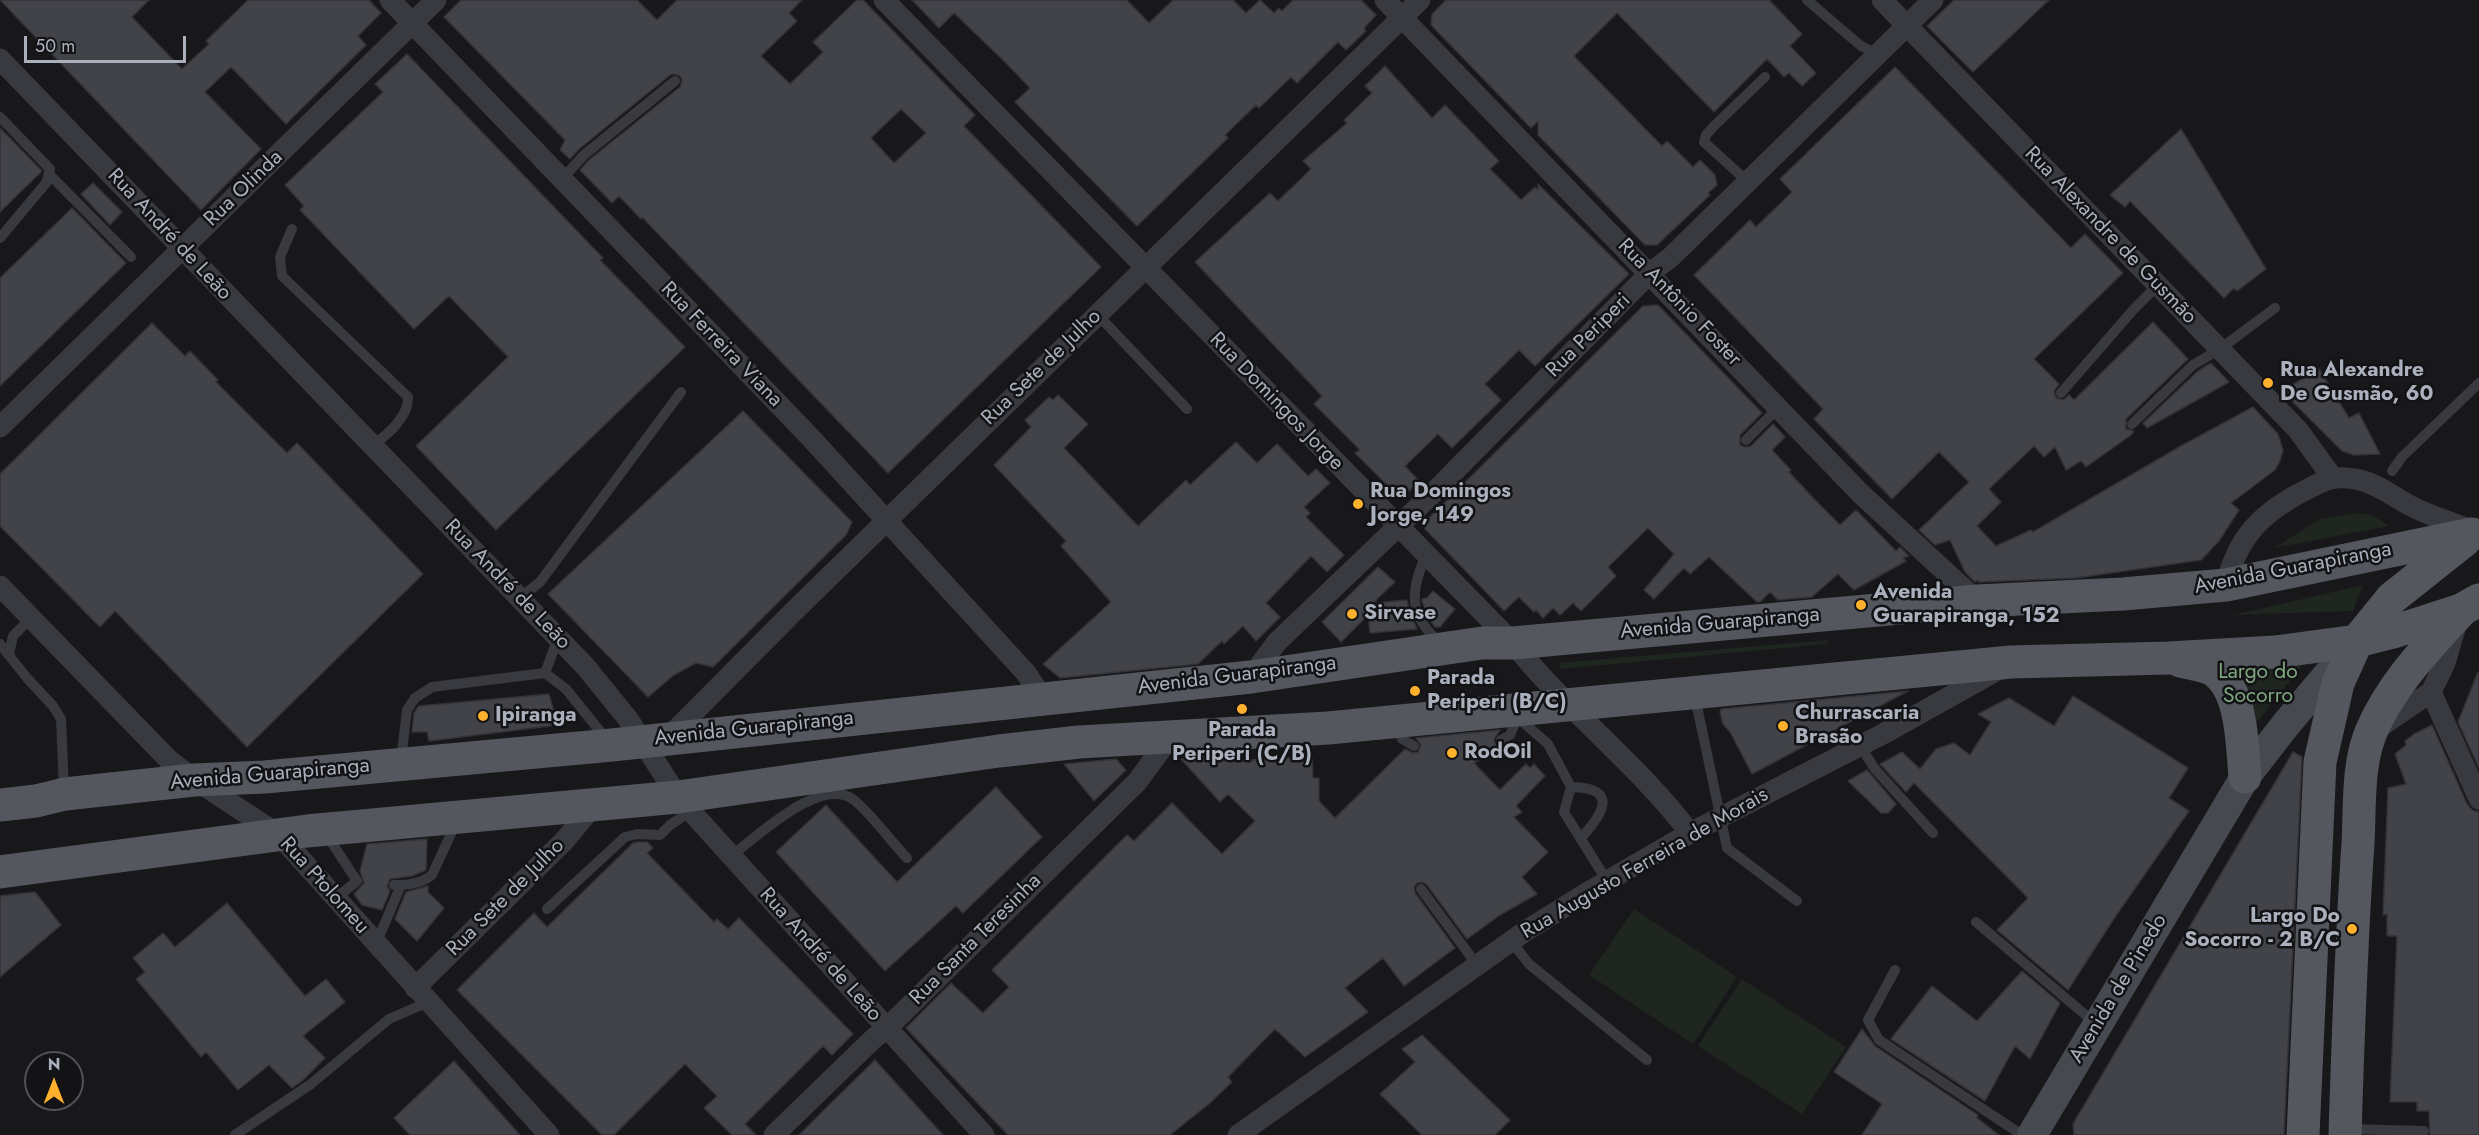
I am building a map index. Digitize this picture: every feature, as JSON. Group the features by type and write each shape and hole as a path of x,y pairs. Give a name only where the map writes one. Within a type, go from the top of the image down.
{"main road":[{"name":"Avenida Guarapiranga","path":"0,805 36,801 65,794 194,780 265,777 640,742 1043,699 1251,676 1482,643 1513,643 1977,601 2123,594 2226,585 2476,532"},
{"path":"2303,1135 2320,762 2338,683 2357,641 2392,598 2476,532"},
{"path":"0,873 323,830 594,805 684,804 999,751 1079,742 1328,728 1404,734 1568,704 2011,662 2169,658 2276,652 2357,641 2470,605"},
{"path":"2345,1132 2353,918 2363,767 2370,734 2388,699 2416,661 2470,605"},
{"path":"2169,658 2212,669 2230,688 2237,707 2245,777"}],"street":[{"name":"Rua Ferreira Viana","path":"390,0 810,436 1026,673 1043,699"},
{"name":"Rua Olinda","path":"0,427 436,0"},
{"name":"Rua Domingos Jorge","path":"884,0 1513,643 1568,704 1664,800 1690,833"},
{"name":"Rua Antônio Foster","path":"1385,0 1860,493 1977,601"},
{"name":"Rua Sete de Julho","path":"640,742 887,521 1420,0"},
{"name":"Rua Alexandre de Gusmão","path":"1882,0 2298,430 2332,477"},
{"name":"Rua Periperi","path":"1251,676 1277,642 1442,484 1650,273 1671,257 1933,0"},
{"name":"Rua André de Leão","path":"0,59 585,666 628,719 640,742 684,804 984,1135"},
{"path":"2226,585 2240,546 2261,518 2282,502 2332,477 2360,480 2382,489 2416,509 2476,532"},
{"name":"Rua Ptolomeu","path":"0,586 168,759 194,780 238,806 280,836 549,1135"},
{"path":"2370,734 2384,722 2420,702 2431,692 2470,605"},
{"name":"Avenida de Pinedo","path":"2034,1133 2245,777 2323,679 2357,641"},
{"name":"Rua Augusto Ferreira de Morais","path":"1238,1135 1511,941 1607,881 1690,833 1860,746 2011,662"},
{"path":"2431,692 2479,799"},
{"name":"Rua Santa Teresinha","path":"774,1135 865,1046 886,1029 1137,782 1170,737"},
{"name":"Rua Sete de Julho","path":"422,995 564,841 594,805"}],"lane":[{"path":"1807,0 1861,46 1878,54"},
{"path":"1748,182 1704,142 1713,126 1765,77"},
{"path":"562,179 584,154 675,81"},
{"path":"0,117 50,169 46,183 0,238"},
{"path":"50,175 131,257"},
{"path":"292,229 280,257 282,276 408,397 408,406 401,418 384,437 372,446"},
{"path":"2061,393 2133,310 2158,285"},
{"path":"2132,424 2193,365 2220,349 2275,308"},
{"path":"1097,314 1187,409"},
{"path":"2392,471 2402,457 2479,383"},
{"path":"520,598 540,582 681,392"},
{"path":"1746,440 1779,407"},
{"path":"1426,555 1415,579 1416,613 1431,635 1446,648"},
{"path":"9,654 13,636 30,619"},
{"path":"545,673 558,638"},
{"path":"0,644 53,706 61,719 65,794"},
{"path":"401,763 407,710 415,699 432,687 545,673 640,742"},
{"path":"1694,692 1727,848 1797,902"},
{"path":"1501,740 1510,735 1519,713 1548,744 1571,787 1564,812 1607,881"},
{"path":"1860,746 1875,769 1933,833"},
{"path":"1571,787 1592,789 1601,797 1603,804 1599,817 1581,838"},
{"path":"731,856 797,805 819,797 838,795 853,799 907,858"},
{"path":"547,909 626,837 637,834 660,835 684,804"},
{"path":"376,944 397,885 425,881 432,875 458,818"},
{"path":"323,830 357,881 336,898"},
{"path":"1421,889 1477,965"},
{"path":"1976,922 2098,1025"},
{"path":"1511,941 1529,964 1647,1060"},
{"path":"1894,970 1868,1020 1879,1040 2034,1133"},
{"path":"236,1135 311,1084 389,1019 422,995"},
{"path":"2345,1132 2424,1131"}],"green space":[{"path":"2354,513 2372,515 2389,526 2274,548 2320,519"},
{"name":"Largo do Socorro","path":"2363,585 2353,611 2233,615"},
{"path":"1828,640 1827,644 1561,669 1558,663"},
{"name":"Largo do Socorro","path":"2307,659 2245,737 2213,665"},
{"path":"1634,909 1737,977 1693,1044 1589,975"},
{"path":"1742,979 1846,1047 1802,1114 1698,1046"}],"building":[{"path":"0,0 149,0 132,17 182,69 209,44 206,41 248,0 369,0 381,13 358,36 366,45 286,124 231,67 205,92 261,149 201,210"},
{"path":"461,0 637,0 657,20 677,0 802,0 789,13 797,21 761,56 790,84 823,52 813,42 857,0 863,0 975,115 964,126 1101,267 888,473 642,217 641,219 619,196 612,203 580,170 589,160 680,87 682,80 680,76 670,75 579,149 570,159 560,150 565,140 444,17","holes":["901,109 926,133 894,163 871,138"]},
{"path":"912,0 1127,0 1149,23 1173,0 1233,0 1246,13 1260,0 1274,13 1279,8 1282,11 1293,0 1361,0 1376,15 1364,28 1366,31 1346,50 1338,42 1297,83 1291,77 1259,108 1256,105 1225,135 1228,138 1137,226 1015,102 1030,88 1005,62 954,13 939,28"},
{"path":"1446,0 1769,0 1802,34 1790,46 1816,73 1802,86 1789,73 1784,77 1767,59 1714,112 1617,13 1574,56 1662,146 1667,141 1693,167 1700,160 1715,175 1717,185 1708,193 1710,195 1657,245 1645,245 1538,135 1538,121 1531,128 1431,25 1432,14"},
{"path":"1954,0 2049,0 1973,72 1927,26"},
{"path":"407,54 685,347 496,530 416,446 508,357 449,296 414,329 300,210 304,206 285,185 383,92 375,84"},
{"path":"1385,66 1432,118 1445,105 1499,161 1490,169 1521,200 1535,187 1538,190 1538,184 1629,274 1535,366 1519,350 1485,384 1501,400 1452,448 1438,434 1405,466 1419,481 1402,498 1395,498 1385,489 1388,486 1355,453 1360,450 1314,404 1322,396 1195,262 1270,193 1278,201 1311,169 1303,161 1347,123 1344,120 1372,93 1365,86"},
{"path":"1895,67 2071,248 2085,234 2123,273 2034,359 2059,384 2054,391 2056,398 2063,400 2069,395 2074,400 2153,322 2188,359 2126,419 2126,429 2134,431 2131,435 2086,467 2081,461 2066,470 2055,447 2044,457 2034,446 1989,489 2001,502 1977,526 1996,546 2031,530 2033,532 2253,407 2278,434 2283,450 2280,461 2275,470 2231,503 2239,510 2219,541 2201,560 2076,578 1979,582 1977,580 1975,582 1965,572 1950,540 1935,545 1919,530 1969,482 1939,452 1892,499 1814,419 1823,409 1694,275 1750,220 1756,227 1792,192 1780,179"},
{"path":"0,128 42,171 0,212"},
{"path":"2181,129 2266,269 2237,291 2234,288 2224,298 2130,201 2125,207 2110,195"},
{"path":"93,183 122,212 110,225 81,194"},
{"path":"72,208 126,263 0,386 0,278"},
{"path":"1658,305 1762,413 1740,435 1740,445 1751,446 1773,424 1785,437 1772,450 1816,501 1840,525 1856,510 1896,551 1900,547 1909,556 1903,558 1906,561 1854,590 1838,574 1812,597 1778,600 1770,592 1760,602 1757,602 1709,557 1690,574 1684,568 1654,599 1644,590 1674,554 1648,528 1608,567 1616,576 1581,611 1573,603 1560,615 1553,608 1543,618 1519,597 1504,611 1425,529 1426,521 1643,306"},
{"path":"152,323 185,356 190,351 218,380 216,382 287,453 297,443 423,574 247,747 115,611 100,627 0,526 0,474"},
{"path":"2211,363 2229,382 2147,428 2143,423 2198,371"},
{"path":"2319,369 2349,418 2359,413 2380,454 2354,455 2342,451 2282,391"},
{"path":"1058,395 1088,424 1064,448 1138,526 1186,480 1190,485 1236,442 1257,463 1277,444 1308,476 1316,469 1330,483 1304,507 1310,513 1306,517 1344,555 1327,572 1311,556 1266,603 1280,617 1256,641 1243,626 1224,644 1222,641 1198,664 1060,678 1043,664 1111,602 1061,546 1066,541 994,465 1031,427 1025,420 1049,397 1053,400"},
{"path":"743,411 852,522 846,535 713,667 696,663 674,675 648,697 548,594"},
{"path":"1378,567 1395,582 1373,603 1407,600 1417,629 1370,633 1368,615 1341,642 1322,622"},
{"path":"1433,591 1455,609 1440,627 1435,627 1429,619 1422,601"},
{"path":"2479,672 2479,768 2458,722"},
{"name":"Churrascaria Brasão","path":"1908,691 1752,774 1730,732 1723,724 1720,712 1721,709"},
{"name":"Ipiranga","path":"549,694 558,725 429,741 427,732 412,732 414,713 419,706"},
{"path":"2073,696 2188,768 2169,798 2189,811 2115,917 2068,990 1997,930 2028,898 1914,783 1906,792 1880,764 1902,752 1920,769 1936,749 1954,743 1970,755 1991,722 1978,714 2009,698 2054,726"},
{"path":"2432,725 2467,804 2472,810 2479,812 2479,1135 2430,1135 2429,1111 2417,1111 2417,1102 2390,1102 2397,936 2387,936 2387,914 2383,915 2388,788 2406,784 2395,754 2406,745 2405,741"},
{"path":"1500,730 1494,739 1495,744 1499,747 1474,763 1500,790 1526,764 1530,768 1534,764 1545,776 1516,806 1522,812 1514,817 1548,852 1522,877 1537,894 1500,915 1467,939 1427,885 1423,882 1417,883 1414,887 1415,893 1455,948 1404,986 1383,958 1345,988 1368,1012 1305,1057 1275,1029 1228,1077 1232,1082 1170,1135 1008,1135 906,1028 951,983 983,1013 1009,987 992,970 1127,835 1134,841 1172,803 1222,854 1255,821 1228,794 1220,802 1181,759 1221,754 1227,761 1312,757 1313,778 1319,778 1319,801 1335,818 1405,749 1413,753 1418,752 1421,745 1416,738"},
{"path":"2293,752 2302,757 2284,1135 2074,1135 2073,1124"},
{"path":"1116,759 1126,770 1094,801 1064,764"},
{"path":"1867,770 1896,804 1888,813 1881,813 1848,781"},
{"path":"996,787 1042,837 963,913 956,906 885,971 776,852 826,805 897,882"},
{"path":"427,839 426,870 412,876 390,879 387,886 390,891 382,910 362,905 354,894 364,883 360,871 367,844"},
{"path":"647,842 653,848 647,853 714,922 717,919 728,929 739,918 853,1034 832,1055 823,1046 745,1124 756,1135 732,1135 704,1108 717,1096 685,1064 614,1135 602,1135 457,990 534,913 547,927 633,843"},
{"path":"428,886 428,892 444,908 417,941 395,919 406,892"},
{"path":"35,892 61,925 0,977 0,896"},
{"path":"227,903 305,996 326,979 345,1002 303,1036 325,1058 292,1088 269,1065 238,1090 206,1052 201,1057 136,979 145,972 133,958 163,933 175,947"},
{"path":"2022,971 2060,1003 2030,1059 2015,1046 1985,1101 1891,1039 1932,986 1977,1021"},
{"path":"1862,1029 1875,1046 1978,1115 1977,1118 1999,1135 1862,1135 1882,1104 1834,1072"},
{"path":"1422,1035 1510,1120 1495,1135 1422,1135 1380,1094 1415,1062 1402,1049"},
{"path":"875,1060 943,1135 799,1135 828,1106"},
{"path":"454,1061 520,1135 410,1135 394,1118"}],"place":[{"name":"Rua Alexandre De Gusmão, 60","path":"2268,383"},
{"name":"Rua Domingos Jorge, 149","path":"1358,504"},
{"name":"Avenida Guarapiranga, 152","path":"1861,605"},
{"name":"Sirvase","path":"1352,614"},
{"name":"Parada Periperi (B/C)","path":"1415,691"},
{"name":"Parada Periperi (C/B)","path":"1242,709"},
{"name":"Ipiranga","path":"483,716"},
{"name":"Churrascaria Brasão","path":"1783,726"},
{"name":"RodOil","path":"1452,753"},
{"name":"Largo Do Socorro - 2 B/C","path":"2352,929"}]}
